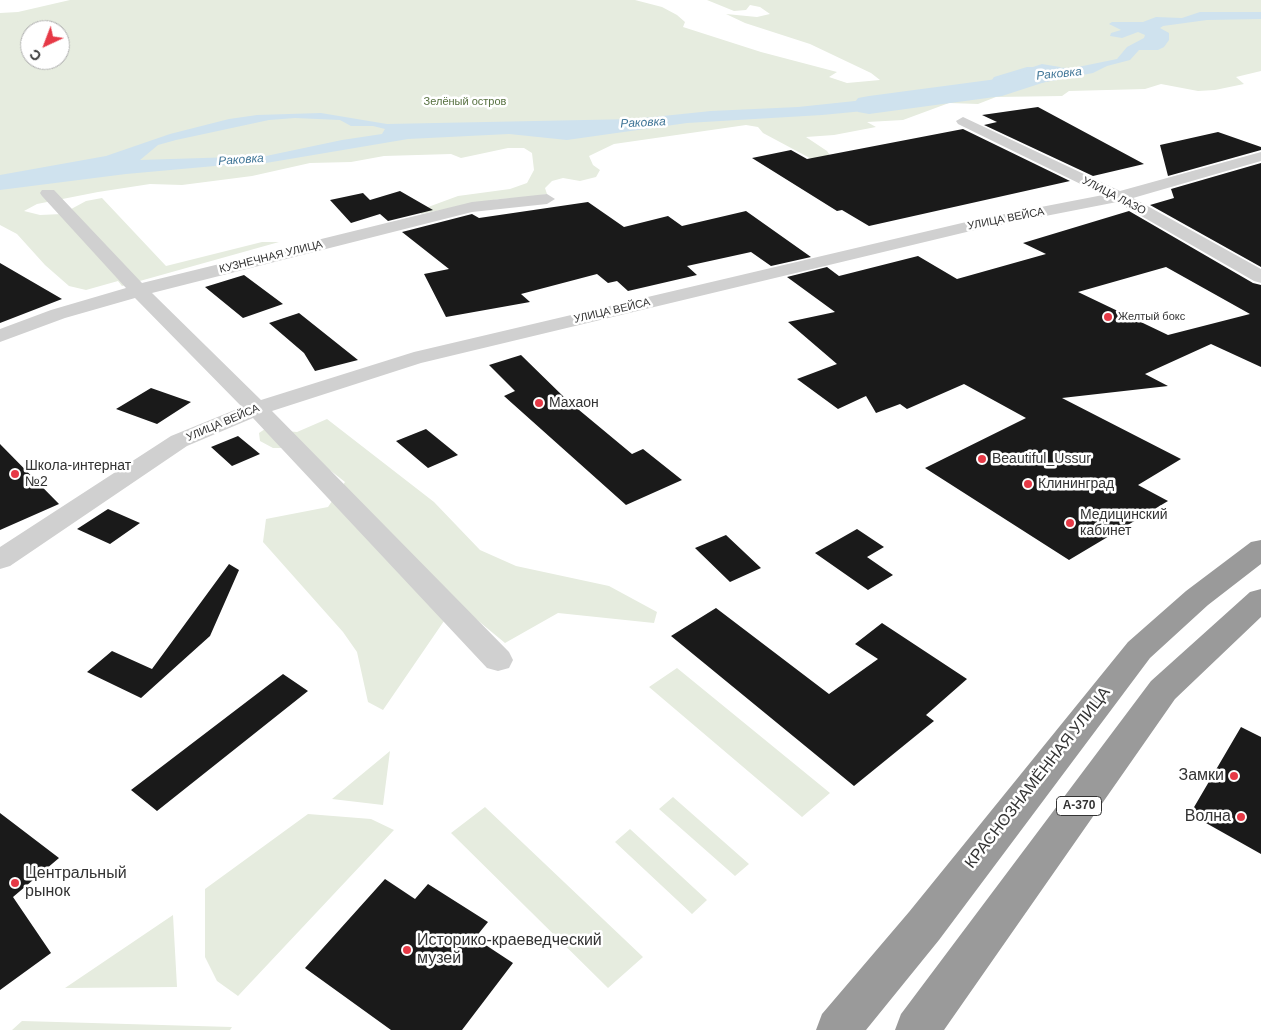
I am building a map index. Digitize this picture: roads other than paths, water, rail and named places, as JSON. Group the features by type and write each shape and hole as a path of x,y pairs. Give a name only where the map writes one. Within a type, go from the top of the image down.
{"highway":[{"name":"КРАСНОЗНАМЁННАЯ УЛИЦА","path":"838,1030 924,926 1139,650 1197,598 1261,549"},
{"name":"А-370","path":"917,1030 1163,690 1261,599"}],"street":[{"name":"УЛИЦА ЛАЗО","path":"963,121 1119,197 1261,277"},
{"name":"УЛИЦА ВЕЙСА","path":"0,560 179,441 257,409 414,358 979,224 1119,197 1261,156"},
{"path":"48,193 138,290 257,409 498,660"},
{"name":"КУЗНЕЧНАЯ УЛИЦА","path":"0,336 58,314 138,290 472,207 547,199"}],"water":[{"path":"1200,12 1261,12 1261,19 1207,20 1163,26 1160,28 1169,33 1169,40 1164,47 1158,50 1139,50 1130,60 1107,66 1093,73 1004,90 969,92 968,90 970,87 996,86 992,80 994,77 1027,67 1073,68 1117,59 1127,47 1144,38 1145,35 1138,32 1122,38 1110,36 1111,33 1121,30 1109,24 1112,22 1143,22 1156,17 1182,18"},
{"path":"954,94 955,96 927,105 822,115 687,123 567,140 509,134 408,139 260,164 237,164 126,174 0,190 0,175 106,156 170,134 229,119 257,115 321,113 387,124 634,119 711,111 798,107 912,95","holes":["295,118 340,120 351,126 373,126 385,129 382,134 342,140 266,156 140,160 158,145 269,120"]}],"waterway":[{"name":"Раковка","path":"869,105 1002,87 1042,73 1050,73"}],"place":[{"name":"Желтый бокс","path":"1108,317"},
{"name":"Махаон","path":"539,403"},
{"name":"Beautiful_Ussur","path":"982,459"},
{"name":"Школа-интернат №2","path":"15,474"},
{"name":"Клининград","path":"1028,484"},
{"name":"Медицинский кабинет","path":"1070,523"},
{"name":"Замки","path":"1234,776"},
{"name":"Волна","path":"1241,817"},
{"name":"Центральный рынок","path":"15,883"},
{"name":"Историко-краеведческий музей","path":"407,950"}],"park label":[{"name":"Зелёный остров","path":"465,102"}]}
